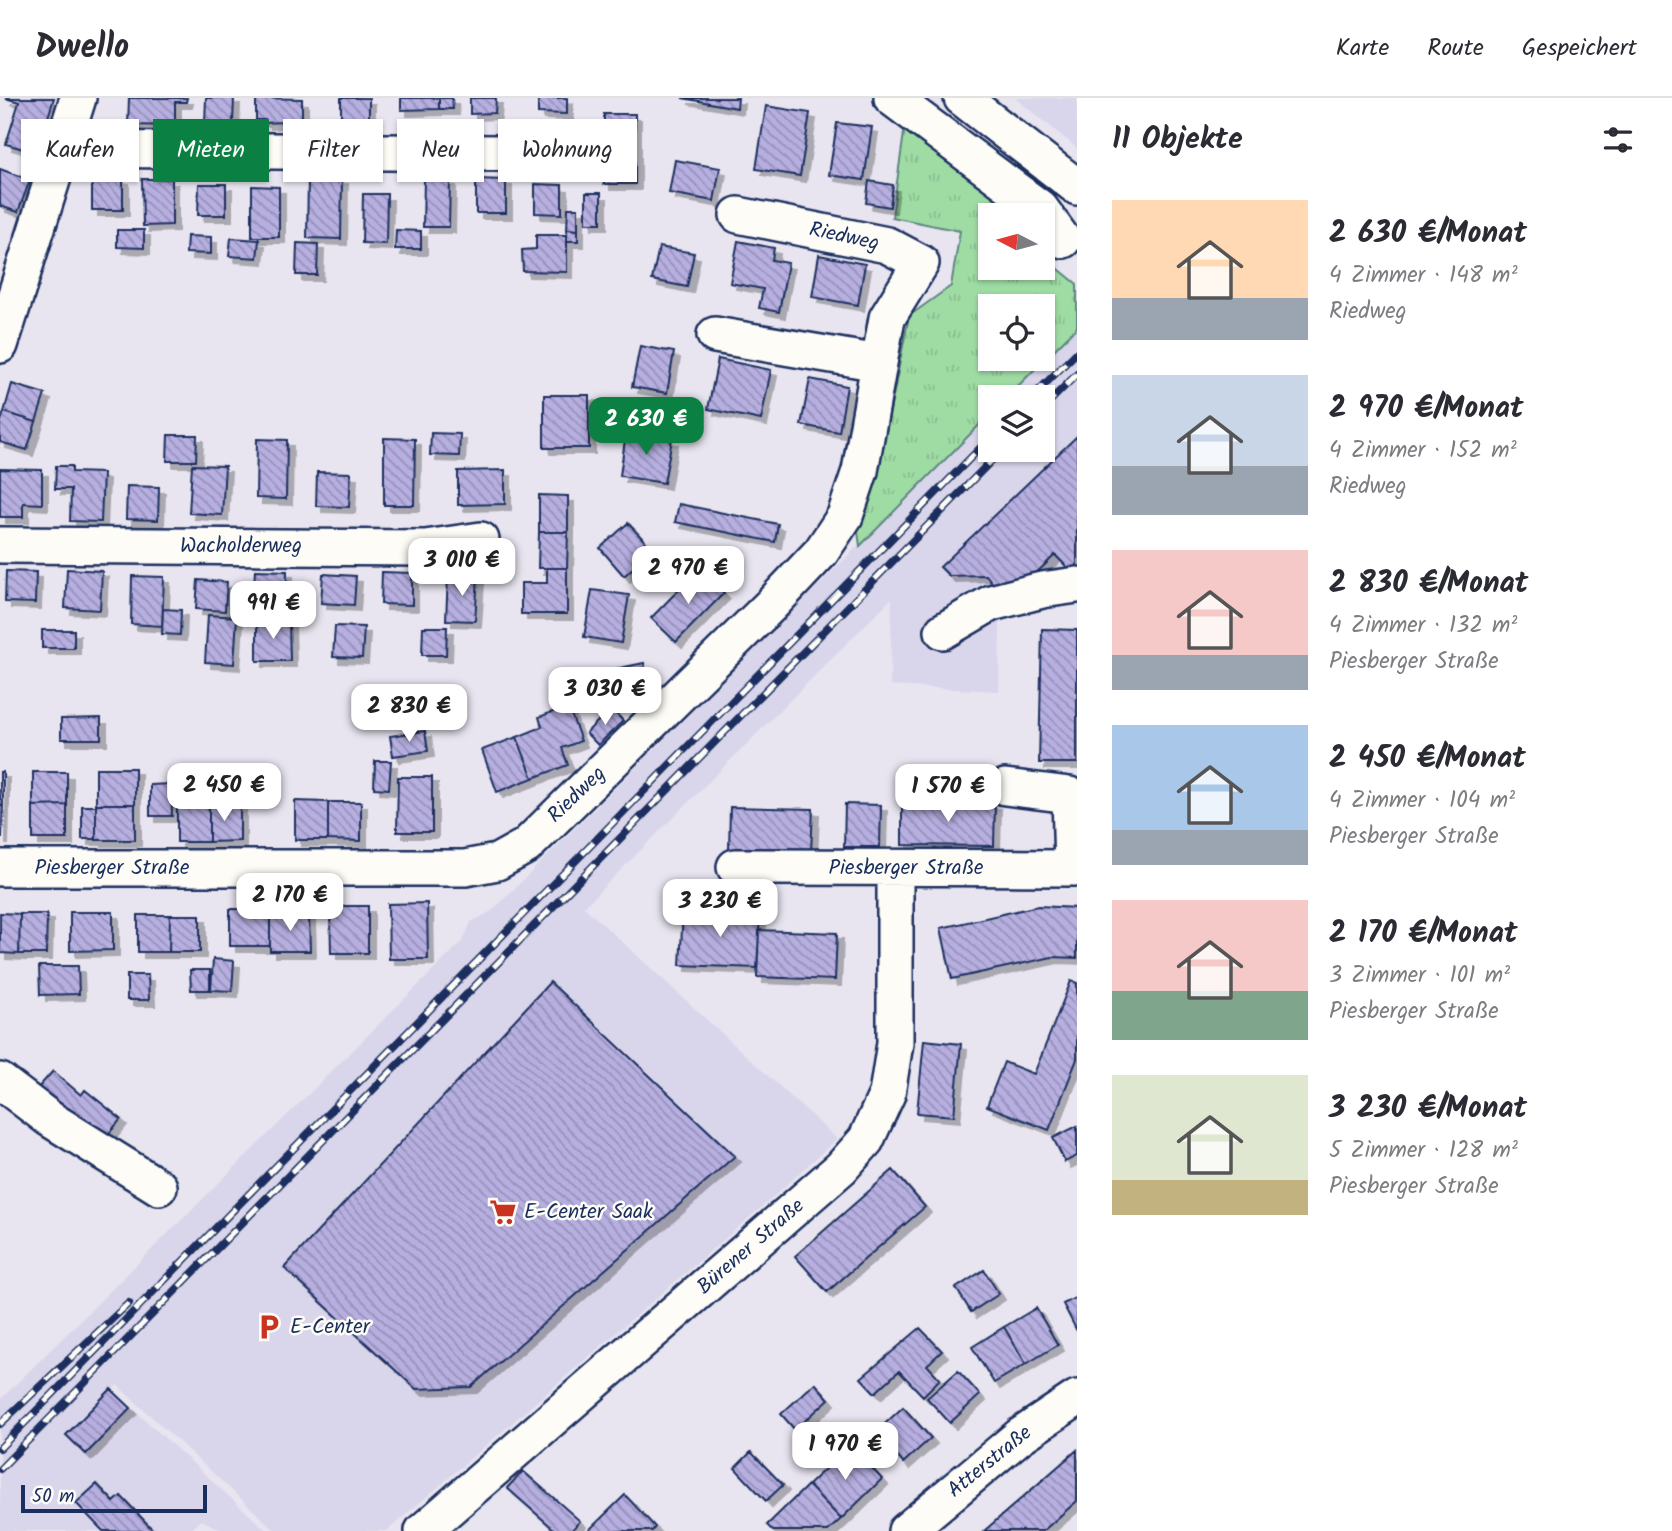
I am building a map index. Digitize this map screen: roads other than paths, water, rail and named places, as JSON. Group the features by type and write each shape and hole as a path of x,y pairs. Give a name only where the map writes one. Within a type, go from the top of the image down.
{"street":[{"path":"71,119 78,98"},
{"path":"892,98 1040,208 1063,240"},
{"path":"962,98 1077,187"},
{"path":"139,150 498,153"},
{"path":"0,345 52,182"},
{"name":"Riedweg","path":"435,868 465,868 497,862 526,845 771,606 821,552 845,516 860,471 887,318 921,263 887,245 738,215"},
{"path":"715,335 879,363"},
{"name":"Wacholderweg","path":"0,545 425,548 481,540"},
{"path":"943,631 991,603 1077,584"},
{"path":"1005,787 1070,795 1074,868"},
{"name":"Piesberger Straße","path":"735,867 1074,868"},
{"name":"Piesberger Straße","path":"0,868 435,868"},
{"name":"Bürener Straße","path":"423,1531 841,1168 866,1140 887,1094 895,1043 895,868"},
{"path":"0,1081 50,1119 159,1186"},
{"name":"Atterstraße","path":"906,1531 1020,1436 1077,1398"}],"railway":[{"path":"1044,385 1077,352"},
{"path":"1055,396 1077,374"},
{"path":"0,1448 978,450"},
{"path":"0,1469 990,462"},
{"path":"0,1424 129,1303"}],"place":[{"name":"E-Center Saak","path":"503,1212"},
{"name":"E-Center","path":"269,1327"}]}
